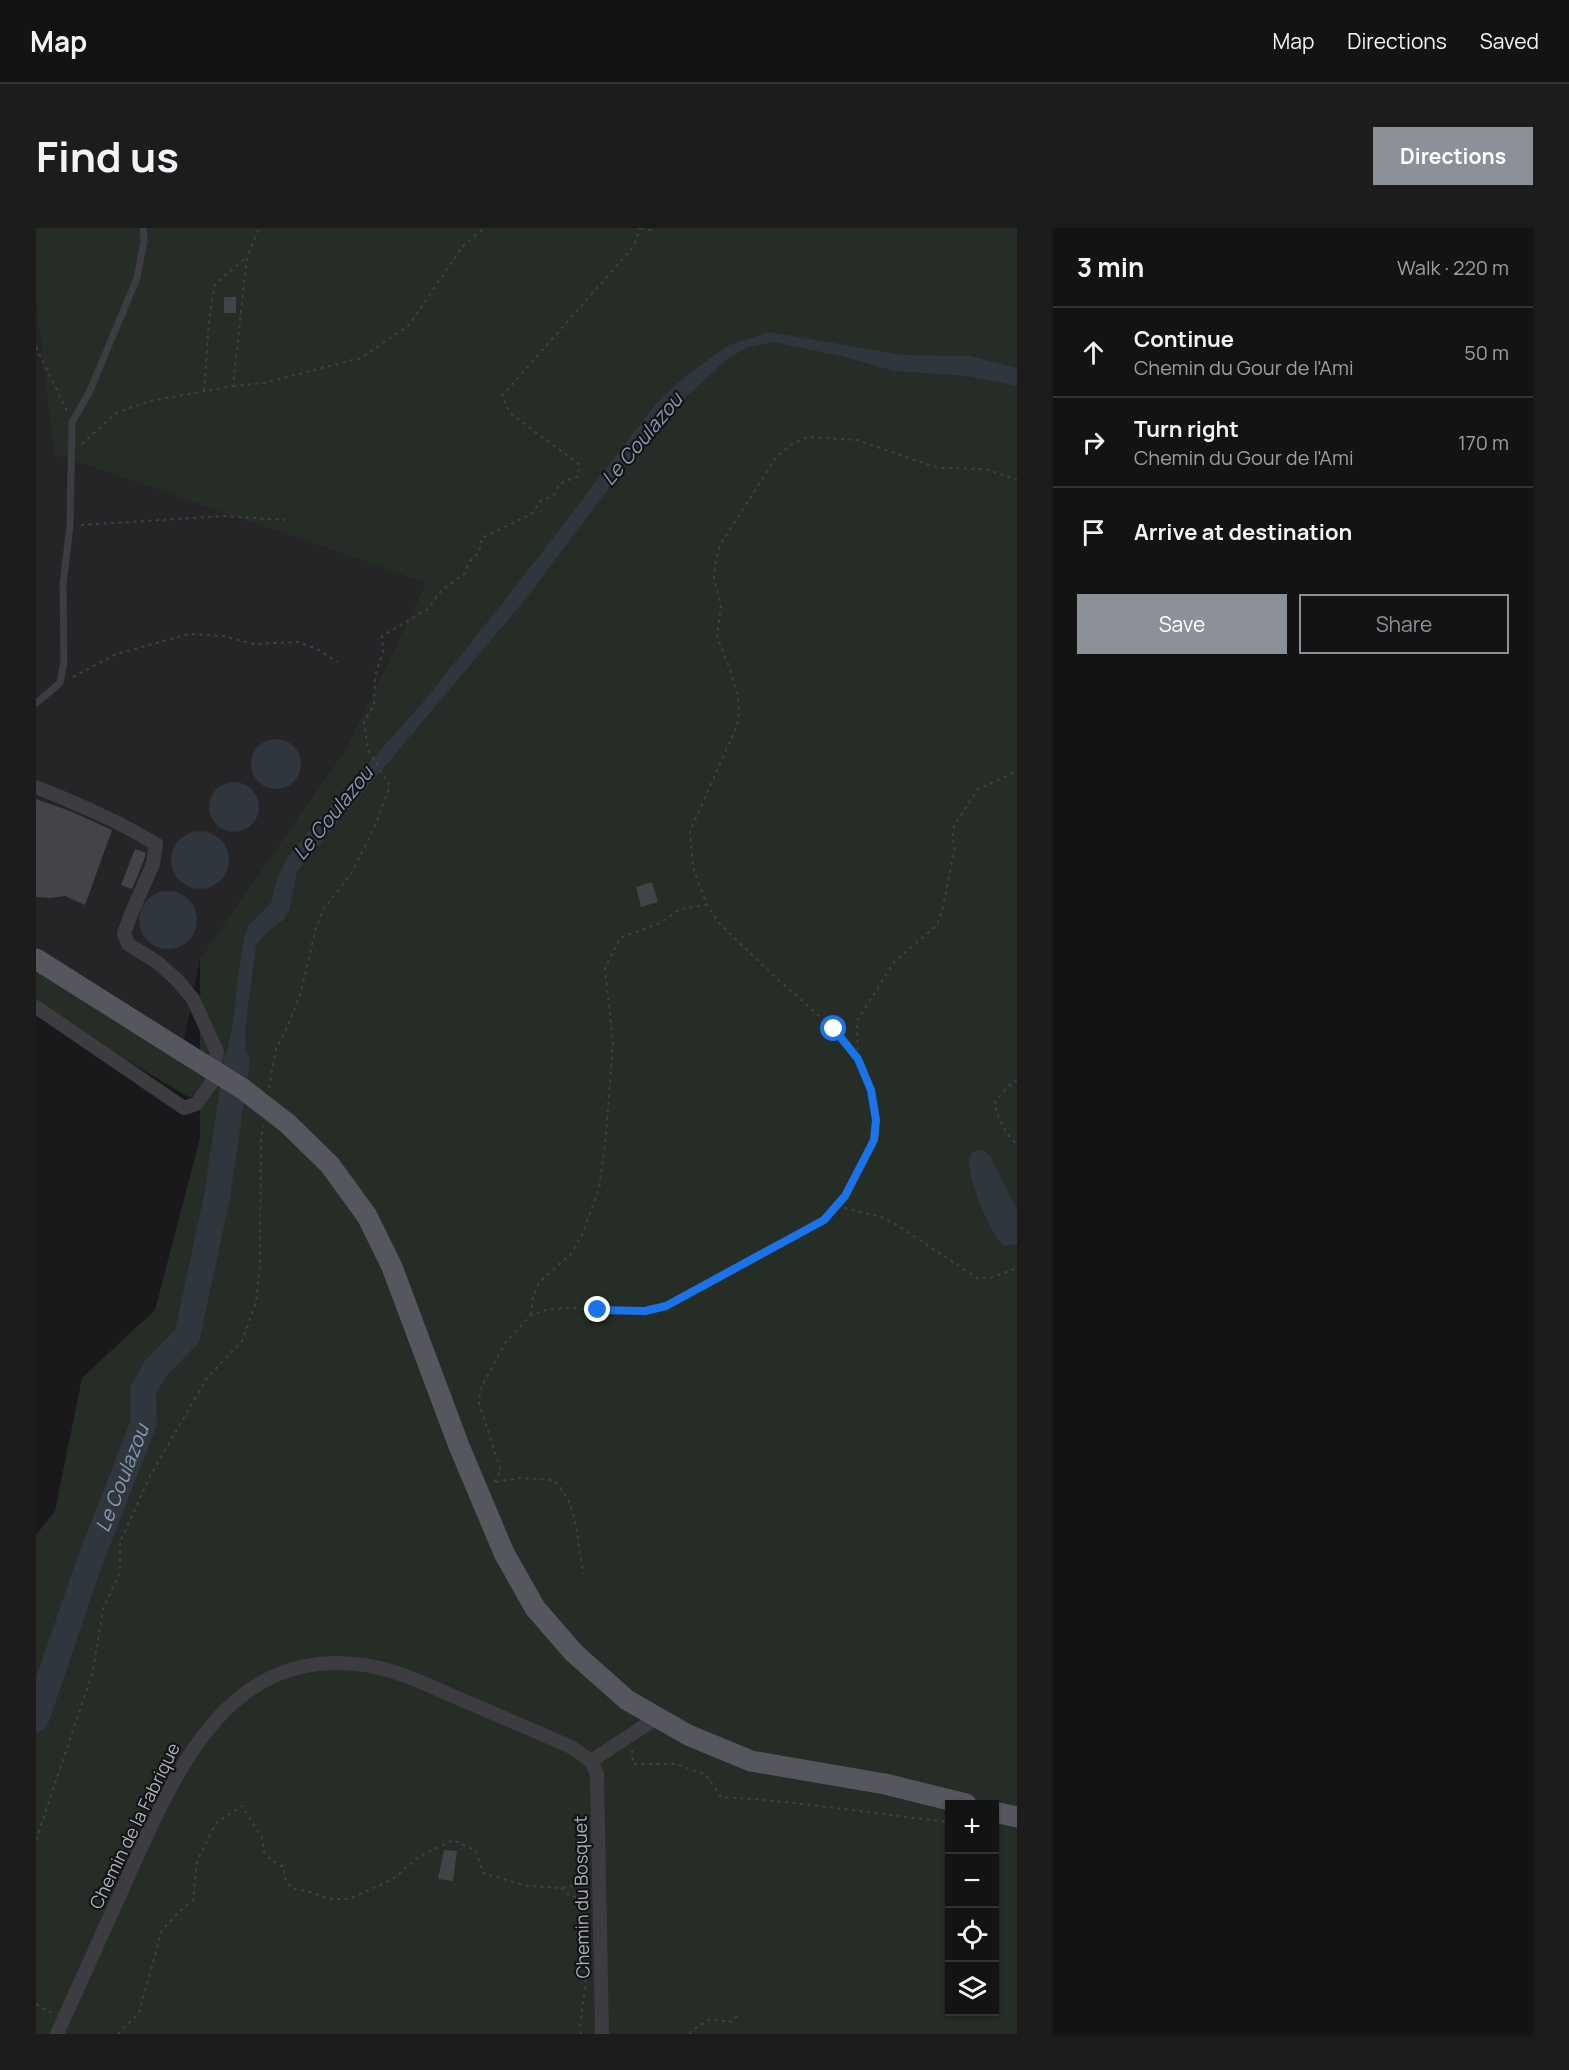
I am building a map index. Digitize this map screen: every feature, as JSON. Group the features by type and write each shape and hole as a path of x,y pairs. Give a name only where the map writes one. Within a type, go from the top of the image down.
{"main road":[{"path":"36,959 243,1089 288,1124 330,1165 367,1216 392,1267 459,1446 486,1484 504,1553 535,1608 574,1653 627,1700 688,1735 761,1765 885,1784 948,1800"},
{"path":"999,1813 1017,1817"}],"street":[{"path":"36,788 85,806 156,844 153,864 130,914 124,933 128,944 157,962 193,999 217,1052 212,1082 196,1104 184,1108 36,1007"},
{"name":"Chemin de la Fabrique","path":"57,2034 152,1825 189,1754 223,1711 244,1692 263,1680 293,1669 321,1663 354,1663 382,1668 411,1677 571,1747 591,1761"},
{"path":"591,1761 658,1717"},
{"name":"Chemin du Bosquet","path":"591,1761 597,1774 602,2034"}],"lane":[{"path":"36,703 60,683 64,662 63,584 69,526 72,422 89,393 137,278 144,241 143,228"}],"path":[{"path":"232,386 247,257 259,228"},
{"path":"72,453 116,413 150,401 232,386 264,383 361,358 409,325 462,247 484,228"},
{"path":"268,1094 276,1049 300,996 316,928 323,910 357,863 375,826 390,786 368,750 364,722 374,705 375,676 383,652 382,636 428,609 441,591 464,574 470,561 479,553 482,538 533,513 539,502 555,494 556,489 566,480 577,477 580,465 510,413 502,396 634,246 640,228 654,231"},
{"path":"204,392 209,320 215,284 247,257"},
{"path":"36,347 72,422"},
{"path":"486,1484 501,1471 479,1404 480,1390 505,1343 531,1315 549,1309 645,1311 666,1306 824,1220 845,1196 874,1140 876,1120 871,1090 858,1059 834,1029 718,922 707,904 693,868 690,831 737,726 739,711 730,669 717,638 721,605 714,578 720,545 777,456 792,444 807,437 857,440 932,466 986,469 1017,480"},
{"path":"69,526 224,516 285,520"},
{"path":"60,683 116,654 189,634 223,636 254,644 298,642 317,649 337,662"},
{"path":"858,1059 857,1021 894,961 936,926 942,912 955,846 952,838 954,826 978,789 1017,771"},
{"path":"531,1315 538,1282 570,1255 582,1235 599,1189 606,1136 613,1042 605,969 620,938 660,924 680,909 707,904"},
{"path":"1017,1080 1006,1088 994,1104 999,1120 1009,1137 1017,1144"},
{"path":"36,1840 93,1671 104,1609 120,1572 120,1542 150,1476 207,1378 242,1341 256,1302 260,1264 261,1139 264,1117"},
{"path":"837,1206 880,1217 897,1225 977,1278 990,1278 1017,1268"},
{"path":"486,1484 519,1478 554,1480 563,1489 574,1512 584,1574"},
{"path":"630,1736 633,1764 676,1764 706,1775 721,1797 774,1800 945,1821"},
{"path":"118,2034 139,2013 162,1930 194,1900 197,1861 216,1823 242,1806 262,1838 264,1852 271,1860 284,1867 284,1877 291,1887 330,1899 349,1899 393,1879 420,1856 453,1840 476,1851 483,1873 527,1886 561,1888 600,1884"},
{"path":"561,1888 569,1895 588,1900"},
{"path":"586,1960 584,1941 587,1932"},
{"path":"582,2034 580,2028 587,1969"},
{"path":"36,2004 51,2013 65,2016"},
{"path":"690,2034 710,2019 731,2022 740,2013"}],"shaded area":[{"path":"36,228 1017,228 1017,2034 36,2034 36,1535 55,1511 82,1378 155,1310 200,1138 200,1088 190,1098 110,1050 36,1001 36,967 200,1075 200,958 347,747 426,583 54,454 36,305"},
{"path":"36,305 54,454 426,583 347,747 200,958 182,1051 36,955"}],"water":[{"path":"769,332 903,355 970,356 1017,368 1017,386 968,376 894,371 845,357 774,342 748,347 727,359 656,425 523,602 297,871 289,911 282,921 268,931 256,945 245,1029 244,1087 226,1073 227,1052 245,935 248,926 271,903 277,879 286,860 311,828 424,701 655,405 684,377 729,345"},
{"path":"276,739 290,743 297,750 301,764 297,778 290,785 276,789 262,785 255,778 251,764 255,750 262,743"},
{"path":"234,782 248,786 255,793 259,807 255,821 248,828 234,832 220,828 213,821 209,807 213,793 220,786"},
{"path":"194,831 206,831 221,839 229,854 229,866 221,881 206,889 194,889 179,881 171,866 171,854 179,839"},
{"path":"162,891 174,891 189,899 197,914 197,926 189,941 174,949 162,949 147,941 139,926 139,914 147,899"},
{"path":"976,1150 983,1150 990,1156 1017,1210 1017,1244 1004,1246 993,1231 981,1206 969,1169 970,1156"}],"building":[{"path":"224,297 236,297 236,313 224,313"},
{"path":"36,799 112,830 85,905 65,896 36,897"},
{"path":"135,849 146,853 132,889 121,885"},
{"path":"652,882 658,902 641,907 636,887"},
{"path":"444,1850 457,1851 453,1881 438,1879"}],"waterway":[{"name":"Le Coulazou","path":"36,1719 87,1569 144,1422 143,1390 156,1368 187,1336 217,1197 237,1061"}],"route":[{"path":"598,1310 645,1311 666,1306 824,1220 837,1206 845,1196 874,1140 876,1120 871,1090 858,1059 834,1029"}]}
